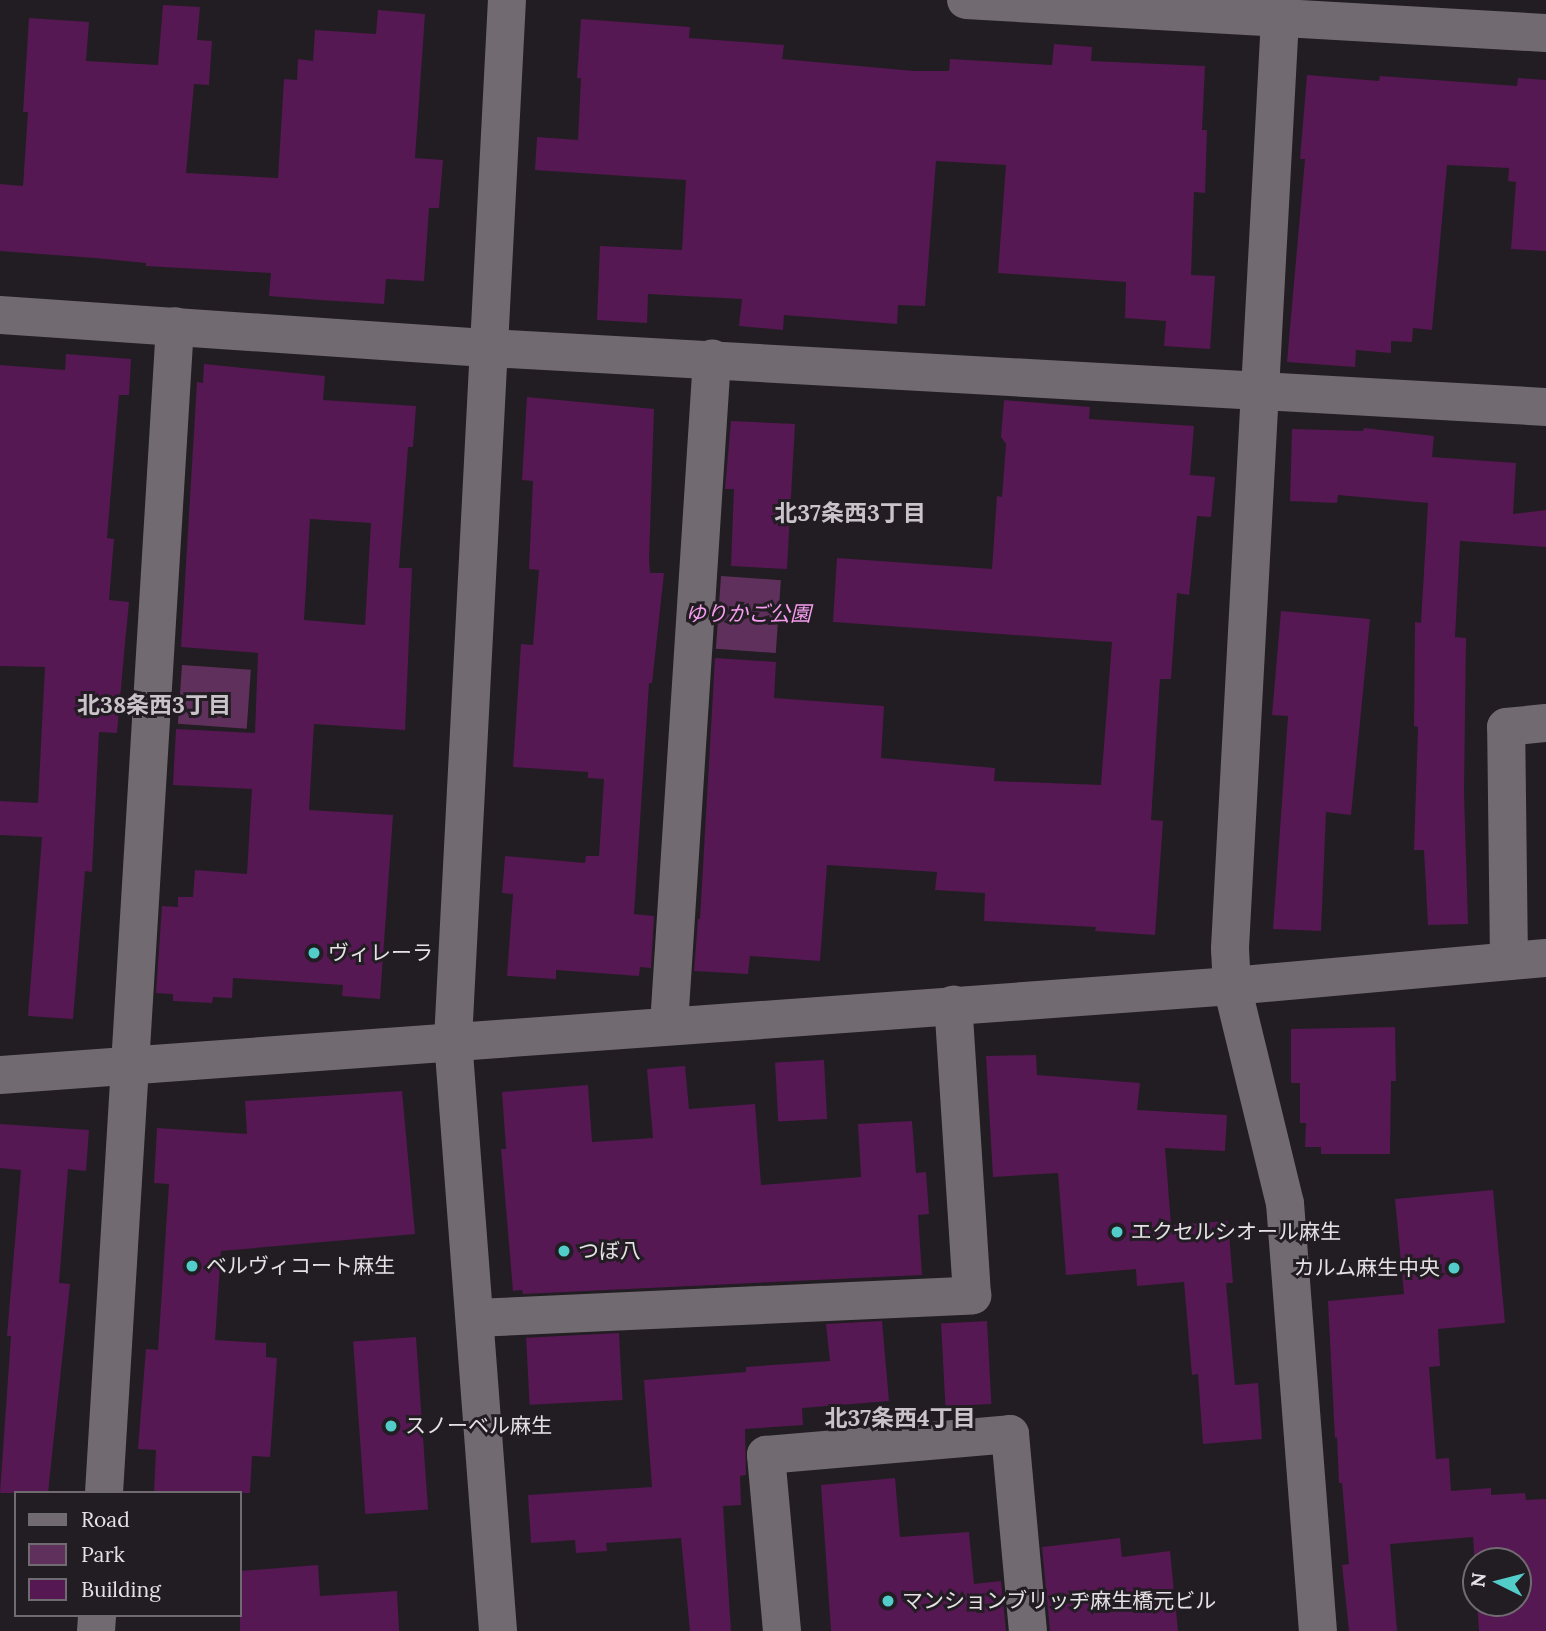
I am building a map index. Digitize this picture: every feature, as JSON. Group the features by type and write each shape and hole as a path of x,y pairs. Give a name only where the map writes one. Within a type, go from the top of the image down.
{"street":[{"path":"498,1631 453,1040 506,0"},
{"path":"966,0 1280,9 1546,33"},
{"path":"1280,9 1230,949 1232,986 1285,1203 1318,1631"},
{"path":"0,315 489,348 712,358 1546,407"},
{"path":"104,1491 175,326"},
{"path":"669,1025 712,358"},
{"path":"1508,961 1506,727 1546,723"},
{"path":"0,1075 453,1040 1232,986 1546,958"},
{"path":"475,1318 972,1295 953,1005"},
{"path":"782,1631 766,1455 1010,1434 1028,1631"}],"green space":[{"name":"ゆりかご公園","path":"721,576 781,580 776,653 716,649"},
{"path":"182,665 251,670 247,729 178,724"}],"building":[{"path":"163,5 200,7 197,40 212,41 209,85 194,84 186,173 278,178 284,79 297,80 298,59 313,61 315,30 376,34 378,10 425,14 415,158 443,160 439,208 429,208 424,281 386,279 384,304 320,300 269,296 271,273 146,266 146,263 0,251 0,184 23,186 28,112 23,112 29,18 89,22 86,61 158,65"},
{"path":"581,19 690,27 689,38 784,45 782,59 914,71 949,71 950,59 1052,65 1054,44 1092,47 1091,61 1205,66 1202,130 1207,130 1205,193 1194,192 1191,275 1215,276 1210,349 1164,346 1166,321 1125,318 1126,282 998,273 1006,165 936,161 925,306 898,305 897,324 784,315 783,330 739,326 742,299 648,294 647,323 597,320 600,246 682,250 686,180 535,170 537,137 578,140 581,78 577,78"},
{"path":"1307,75 1379,81 1380,76 1517,86 1518,78 1546,80 1546,251 1511,249 1516,182 1508,181 1509,168 1447,165 1432,330 1413,328 1412,342 1391,341 1391,353 1356,350 1355,367 1287,362 1305,159 1300,159"},
{"path":"66,354 131,359 129,395 119,395 107,538 114,539 109,600 129,602 117,733 99,732 92,872 85,871 73,1019 28,1016 42,837 0,835 0,801 38,803 45,667 0,666 0,365 65,370"},
{"path":"204,364 325,376 323,400 416,406 413,447 408,447 399,568 412,568 405,730 314,724 309,810 393,815 380,999 342,996 343,985 233,978 232,998 213,997 212,1003 173,1001 173,994 156,993 162,906 178,907 178,897 193,897 195,870 247,874 252,789 173,785 176,729 255,733 258,653 181,647 197,382 203,383","holes":["310,519 371,523 365,625 304,620"]},
{"path":"527,397 654,409 649,560 650,573 664,573 652,683 649,683 634,914 654,916 651,968 640,967 639,976 556,970 556,979 507,976 513,894 502,893 505,856 585,863 586,856 599,856 604,779 588,778 588,772 513,767 521,644 533,645 539,570 529,569 533,481 522,480"},
{"path":"1004,400 1090,407 1089,419 1194,426 1190,475 1215,477 1211,517 1197,516 1189,595 1177,593 1171,679 1160,679 1151,820 1163,821 1155,935 1095,931 1096,927 984,921 985,893 935,890 937,872 827,865 820,961 750,956 748,974 694,971 700,919 715,658 776,662 774,698 884,706 881,758 995,768 994,781 1101,785 1112,642 833,622 837,558 992,569 997,496 1002,497 1006,444 1001,437"},
{"path":"731,421 795,424 787,569 731,566 734,489 725,489"},
{"path":"1364,428 1434,436 1432,457 1516,463 1513,514 1546,510 1546,547 1460,541 1455,637 1466,638 1464,792 1468,924 1428,925 1424,850 1414,850 1418,727 1414,726 1415,622 1421,623 1428,503 1338,495 1337,503 1290,501 1292,429 1363,431"},
{"path":"1281,611 1370,619 1351,815 1326,812 1321,931 1273,929 1288,716 1272,715"},
{"path":"1395,1027 1396,1081 1391,1081 1390,1154 1321,1154 1321,1147 1305,1147 1306,1123 1300,1123 1300,1083 1291,1083 1291,1029"},
{"path":"1036,1055 1037,1075 1140,1083 1137,1110 1227,1115 1225,1151 1165,1148 1171,1225 1228,1221 1233,1283 1226,1283 1235,1385 1258,1383 1262,1439 1203,1444 1198,1374 1192,1375 1184,1282 1137,1286 1136,1269 1066,1275 1058,1173 993,1177 986,1056"},
{"path":"824,1060 827,1119 778,1121 775,1063"},
{"path":"685,1066 689,1109 755,1104 761,1185 861,1177 858,1124 912,1121 916,1173 926,1172 929,1214 918,1215 922,1275 523,1294 522,1290 513,1291 501,1149 506,1149 502,1092 588,1085 592,1142 653,1138 647,1069"},
{"path":"402,1091 415,1234 221,1251 215,1340 266,1343 266,1357 277,1358 270,1457 252,1456 250,1493 154,1491 156,1450 138,1449 146,1349 158,1350 169,1184 154,1183 157,1128 247,1134 245,1101"},
{"path":"0,1124 89,1130 86,1171 68,1169 59,1283 70,1284 48,1491 0,1493 11,1336 7,1336 21,1170 0,1168"},
{"path":"1493,1190 1505,1323 1438,1329 1440,1366 1429,1367 1436,1459 1449,1458 1451,1491 1491,1488 1491,1495 1525,1493 1526,1500 1546,1499 1546,1631 1479,1631 1478,1617 1532,1617 1532,1547 1474,1547 1473,1537 1390,1544 1397,1631 1349,1631 1342,1565 1349,1564 1342,1483 1339,1483 1337,1437 1335,1438 1328,1301 1404,1294 1395,1199"},
{"path":"882,1321 889,1401 802,1408 803,1425 745,1429 746,1475 740,1476 741,1505 723,1506 731,1631 690,1631 681,1538 606,1543 607,1551 576,1553 575,1540 531,1543 528,1495 652,1487 644,1380 746,1372 746,1367 830,1361 826,1324"},
{"path":"987,1321 991,1404 945,1406 941,1323"},
{"path":"619,1333 623,1400 530,1405 526,1338"},
{"name":"スノーベル麻生","path":"416,1337 428,1510 365,1514 353,1341"},
{"path":"895,1478 900,1537 969,1532 974,1584 1001,1581 1006,1631 831,1631 821,1485"},
{"path":"1120,1538 1122,1557 1170,1551 1178,1631 1050,1631 1042,1547"},
{"path":"318,1565 320,1596 397,1591 399,1631 240,1631 242,1571"}],"place":[{"name":"ヴィレーラ","path":"314,953"},
{"name":"エクセルシオール麻生","path":"1117,1232"},
{"name":"つぼ八","path":"564,1251"},
{"name":"ベルヴィコート麻生","path":"192,1266"},
{"name":"カルム麻生中央","path":"1454,1268"},
{"name":"スノーベル麻生","path":"391,1426"},
{"name":"マンションブリッヂ麻生橋元ビル","path":"888,1601"}],"district":[{"name":"北37条西3丁目","path":"850,513"},
{"name":"北38条西3丁目","path":"154,705"},
{"name":"北37条西4丁目","path":"900,1418"}]}
